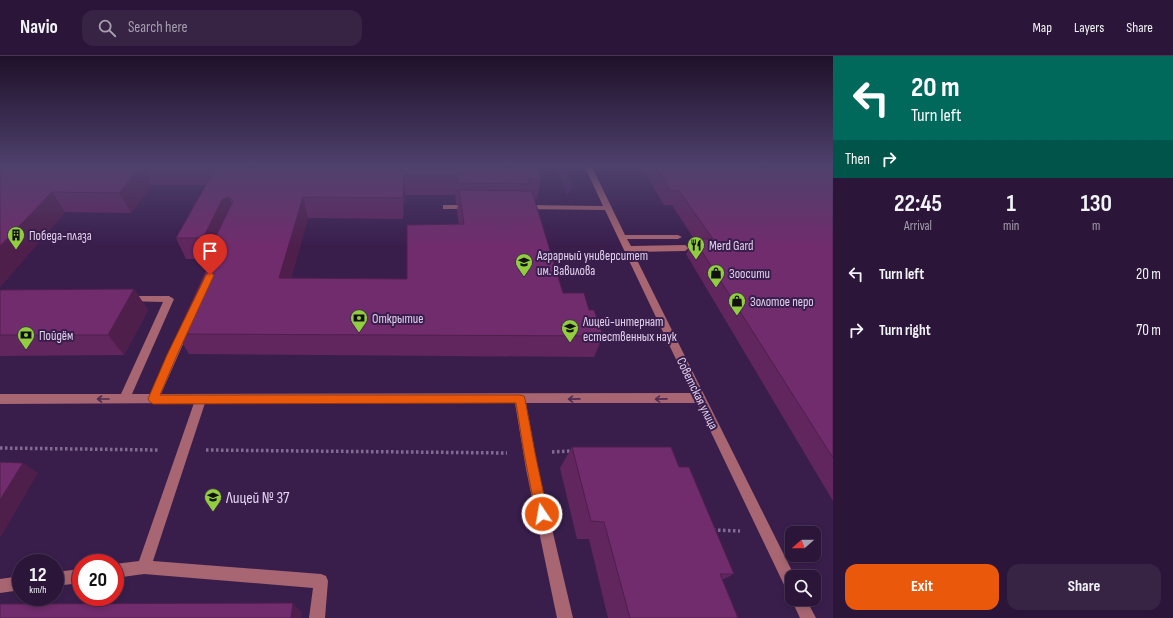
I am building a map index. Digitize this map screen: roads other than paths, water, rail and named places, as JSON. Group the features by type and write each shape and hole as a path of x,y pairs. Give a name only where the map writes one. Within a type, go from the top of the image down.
{"street":[{"name":"Советская улица","path":"601,193 785,571"},
{"path":"446,207 477,207"},
{"path":"514,207 608,208"},
{"path":"622,237 678,237"},
{"path":"628,249 685,248"},
{"path":"121,299 169,299 124,399"},
{"path":"153,399 189,320"},
{"path":"0,399 700,398"},
{"path":"144,567 200,399"},
{"path":"520,399 529,453 565,618"},
{"path":"124,570 144,567 321,582 317,618"},
{"path":"0,586 12,584"},
{"path":"802,606 808,618"}],"place":[{"name":"Победа-плаза","path":"16,250"},
{"name":"Merd Gard","path":"696,260"},
{"name":"Аграрный университет им. Вавилова","path":"524,277"},
{"name":"Зоосити","path":"716,288"},
{"name":"Золотое перо","path":"737,316"},
{"name":"Открытие","path":"359,333"},
{"name":"Лицей-интернат естественных наук","path":"570,343"},
{"name":"Пойдём","path":"26,350"},
{"name":"Лицей № 37","path":"213,512"}]}
